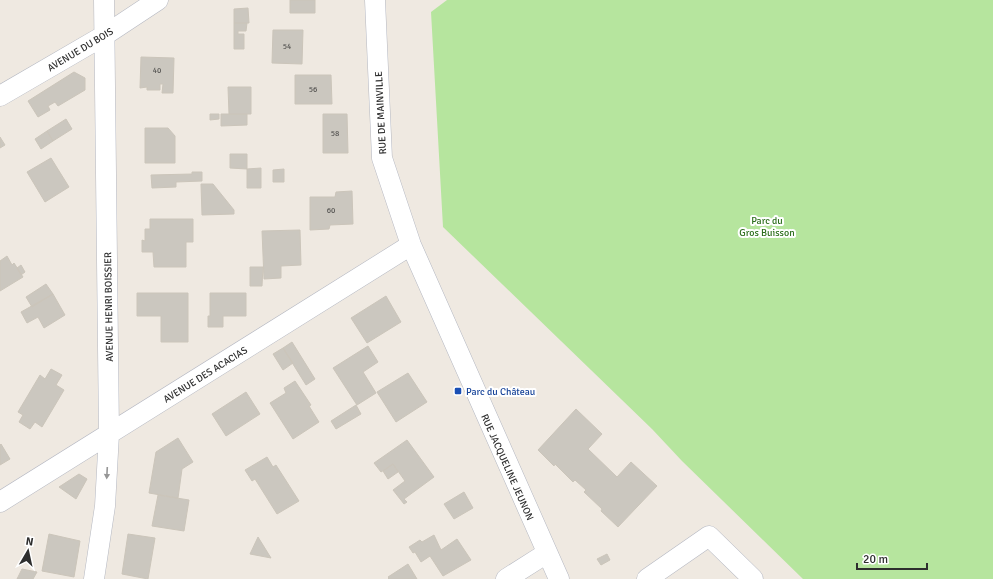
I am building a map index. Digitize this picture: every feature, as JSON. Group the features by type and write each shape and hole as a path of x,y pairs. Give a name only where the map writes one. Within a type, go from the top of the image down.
{"street":[{"name":"AVENUE HENRI BOISSIER","path":"94,579 105,506 109,434 104,0"},
{"name":"AVENUE DU BOIS","path":"0,96 105,35 158,0"},
{"name":"RUE DE MAINVILLE","path":"375,0 382,158 411,245"},
{"name":"AVENUE DES ACACIAS","path":"0,502 411,245"},
{"name":"RUE JACQUELINE JEUNON","path":"411,245 559,579"},
{"path":"647,579 709,536 754,579"},
{"path":"506,579 547,553"}],"green space":[{"name":"Parc du Gros Buisson","path":"447,0 993,0 993,579 803,579 682,461 652,429 443,227 431,12"}],"building":[{"path":"290,0 315,0 315,13 290,13"},
{"path":"248,8 249,23 234,23 234,9"},
{"path":"234,23 247,23 246,31 238,31 238,34 244,34 244,49 234,49"},
{"path":"273,30 303,30 302,64 272,63"},
{"path":"141,57 174,58 173,93 162,93 163,84 160,84 160,90 147,90 147,87 140,88"},
{"path":"74,72 85,78 85,90 58,106 55,102 48,106 50,110 38,117 28,101"},
{"path":"295,75 331,75 332,104 295,104"},
{"path":"228,87 251,87 251,114 229,114"},
{"path":"210,114 219,114 219,119 210,120"},
{"path":"221,114 247,114 247,125 221,126"},
{"path":"323,114 347,114 348,153 323,153"},
{"path":"66,119 72,129 53,141 47,131"},
{"path":"145,128 168,128 175,136 175,163 145,163"},
{"path":"47,131 53,141 41,149 35,139"},
{"path":"0,137 5,145 0,148"},
{"path":"230,154 247,154 247,169 230,168"},
{"path":"51,158 69,187 45,202 27,172"},
{"path":"261,168 261,188 247,188 247,169"},
{"path":"284,169 284,182 273,182 273,170"},
{"path":"192,172 202,172 202,181 176,182 176,187 152,188 151,175 192,174"},
{"path":"201,184 213,184 234,210 234,214 202,215"},
{"path":"352,191 353,224 330,225 329,229 310,230 310,197 335,197 336,192"},
{"path":"150,219 193,219 193,242 186,242 186,267 154,267 153,252 142,252 142,240 145,241 145,229 150,229"},
{"path":"300,230 301,265 281,266 281,278 264,279 262,231"},
{"path":"7,256 12,265 14,263 23,277 0,291 0,261"},
{"path":"21,265 25,272 21,275 17,268"},
{"path":"250,267 263,267 262,286 250,286"},
{"path":"46,284 53,294 32,307 26,297"},
{"path":"137,293 188,293 188,342 161,342 161,316 137,316"},
{"path":"210,293 246,293 246,316 223,316 223,327 208,327 208,316 210,316"},
{"path":"53,294 65,315 44,328 38,317 27,323 21,312"},
{"path":"386,296 401,322 367,343 351,318"},
{"path":"292,342 315,379 306,385 283,348"},
{"path":"368,346 378,362 363,372 376,393 357,405 333,368"},
{"path":"283,348 293,363 283,370 273,354"},
{"path":"51,369 62,375 56,385 64,390 42,427 35,422 30,429 19,422 23,415 18,412 40,375 45,379"},
{"path":"408,373 427,402 396,422 377,392"},
{"path":"295,381 311,405 309,406 319,422 293,439 270,403 286,393 284,388"},
{"path":"246,392 260,414 226,436 212,414"},
{"path":"356,405 361,414 336,429 331,421"},
{"path":"576,409 602,434 588,449 617,477 631,462 657,486 618,527 584,492 586,490 575,480 573,482 538,450"},
{"path":"178,438 193,462 182,469 178,498 149,493 156,452"},
{"path":"407,440 434,477 404,499 407,502 404,504 393,490 405,481 393,464 381,472 374,463"},
{"path":"1,444 10,459 0,465 0,445"},
{"path":"267,457 273,467 276,465 299,501 277,514 255,479 252,481 245,470"},
{"path":"393,464 398,472 388,479 383,471"},
{"path":"79,474 87,479 76,499 59,487"},
{"path":"464,492 473,508 454,519 444,504"},
{"path":"158,495 189,500 184,531 152,526"},
{"path":"49,534 80,541 74,577 42,571"},
{"path":"128,534 155,538 148,579 122,574"},
{"path":"434,535 441,550 457,539 471,560 443,576 430,556 421,562 415,552 413,553 409,547 420,540 422,542"},
{"path":"258,537 271,558 250,554"},
{"path":"607,554 610,560 601,565 597,559"},
{"path":"408,564 417,579 388,579 388,577"},
{"path":"22,569 37,572 33,579 17,579"}],"place":[{"name":"Parc du Château","path":"458,391"}]}
